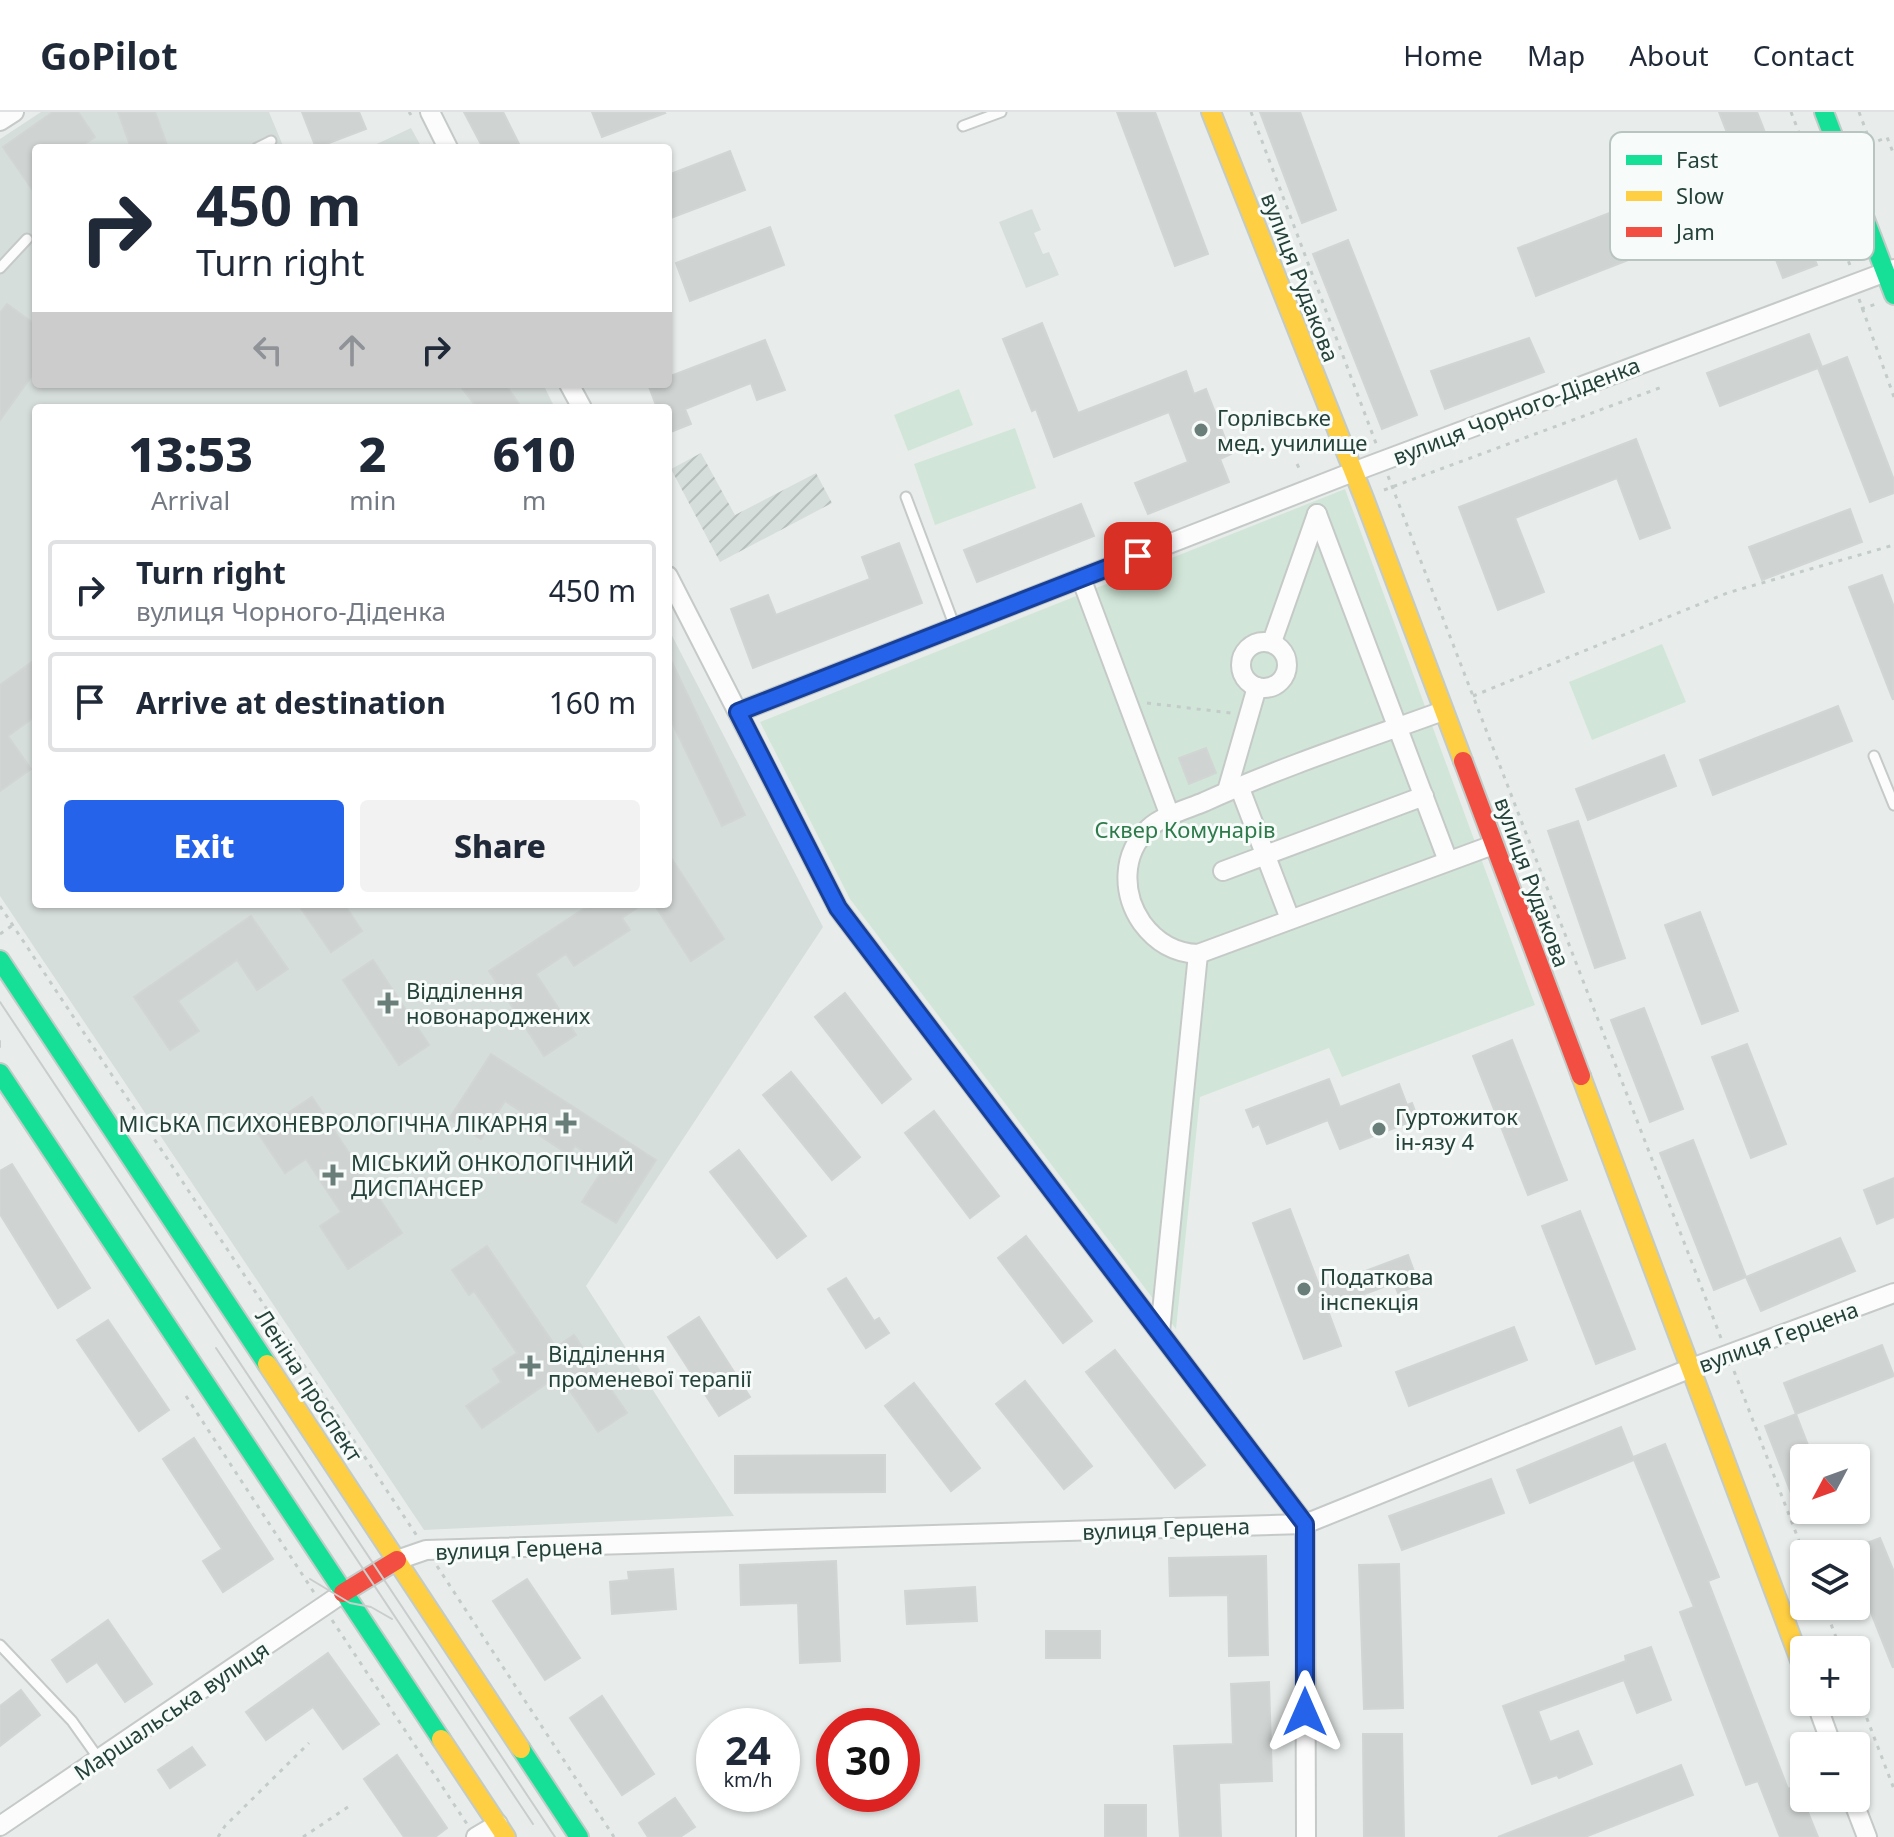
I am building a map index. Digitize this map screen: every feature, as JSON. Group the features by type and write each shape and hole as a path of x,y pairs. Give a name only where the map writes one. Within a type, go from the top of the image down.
{"main road":[{"name":"вулиця Рудакова","path":"1211,112 1364,498 1791,1636"},
{"path":"1824,112 1832,132"},
{"path":"1874,233 1890,270 1894,295"},
{"name":"Леніна проспект","path":"0,960 579,1837"},
{"path":"0,1073 502,1831"},
{"path":"343,1593 397,1560"}],"street":[{"path":"0,121 14,112"},
{"path":"417,113 444,144"},
{"name":"вулиця Чорного-Діденка","path":"738,712 1353,472 1890,270"},
{"path":"1272,642 1317,514 1448,861"},
{"path":"1081,578 1170,816"},
{"path":"672,584 838,908 1305,1524 1306,1837"},
{"path":"1272,642 1282,649 1286,658 1284,676 1274,686 1257,687 1244,677 1242,657 1253,644 1272,642"},
{"path":"1257,687 1233,788 1265,855 1290,919"},
{"path":"1443,711 1233,788 1149,828 1130,858 1128,897 1147,930 1164,945 1181,953 1198,954 1493,845"},
{"path":"1223,871 1424,796"},
{"path":"1160,1332 1198,954"},
{"name":"вулиця Герцена","path":"397,1560 426,1550 1305,1524 1689,1369 1894,1293"},
{"name":"Маршальська вулиця","path":"0,1826 343,1593"},
{"path":"1857,1812 1867,1837"},
{"path":"472,1831 502,1831"}],"lane":[{"path":"963,126 1001,112"},
{"path":"265,144 271,141"},
{"path":"0,268 27,239"},
{"path":"906,497 955,627"},
{"path":"1874,756 1894,805"},
{"path":"0,1645 72,1721 99,1759"}],"path":[{"path":"1251,112 1472,697 1799,1540"},
{"path":"1791,112 1799,132"},
{"path":"1859,112 1866,132"},
{"path":"1874,143 1887,137 1894,155"},
{"path":"1848,260 1861,309 1894,397"},
{"path":"1364,498 1662,387"},
{"path":"1472,697 1727,593 1894,545"},
{"path":"1127,701 1249,715"},
{"path":"0,906 426,1550 611,1836"},
{"path":"0,934 13,925"},
{"path":"184,1393 472,1831"},
{"path":"1866,1716 1894,1789"},
{"path":"218,1837 225,1826 309,1743"},
{"path":"303,1837 348,1807"}],"shaded area":[{"path":"41,112 269,112 282,144 32,144 32,388 545,388 553,404 32,404 32,908 672,908 672,636 823,927 586,1286 734,1516 424,1530 0,896 0,139"},
{"path":"411,128 420,144 377,144"},
{"path":"1032,209 1041,230 1034,233 1043,254 1049,252 1059,275 1026,288 999,222"},
{"path":"701,453 735,515 816,473 832,503 720,562 672,468"}],"green space":[{"path":"959,389 973,425 908,451 894,415"},
{"path":"1015,428 1036,488 935,525 914,464"},
{"name":"Сквер Комунарів","path":"1345,489 1535,1005 1342,1077 1329,1048 1200,1097 1176,1329 850,899 760,722"},
{"path":"1662,644 1686,702 1592,740 1569,682"}],"building":[{"path":"53,112 78,112 95,137 85,144 32,144 32,189 3,147"},
{"path":"118,112 155,112 167,144 130,144"},
{"path":"302,112 359,112 366,129 327,144 314,144"},
{"path":"464,112 503,112 519,144 481,144"},
{"path":"592,112 664,112 665,113 602,137"},
{"path":"1117,112 1155,112 1208,254 1175,266"},
{"path":"1260,112 1300,112 1336,210 1302,223"},
{"path":"1719,112 1757,112 1765,132 1727,132"},
{"path":"730,151 745,190 672,217 672,173"},
{"path":"1610,213 1610,260 1628,260 1536,296 1518,248"},
{"path":"770,227 784,265 690,301 676,263"},
{"path":"1348,240 1417,415 1382,429 1313,254"},
{"path":"1776,260 1815,260 1817,265 1783,278"},
{"path":"7,304 32,322 32,376 0,420 0,313"},
{"path":"1042,323 1078,413 1186,371 1194,394 1206,389 1231,454 1220,459 1229,482 1148,514 1135,483 1188,462 1169,412 1054,457 1036,409 1032,411 1003,339"},
{"path":"1809,334 1822,367 1847,357 1894,480 1894,493 1870,502 1818,368 1720,406 1707,373"},
{"path":"1529,338 1544,372 1445,409 1431,371"},
{"path":"765,340 785,390 757,400 751,383 685,409 691,424 672,431 672,404 656,404 650,388 672,388 672,375"},
{"path":"462,388 508,388 519,404 474,404"},
{"path":"1636,439 1670,528 1640,539 1617,478 1515,518 1544,592 1498,610 1459,507"},
{"path":"1081,504 1094,536 977,582 964,550"},
{"path":"1850,509 1862,542 1762,580 1749,547"},
{"path":"899,543 922,603 753,668 731,609 768,595 776,615 870,579 862,557"},
{"path":"1882,575 1894,607 1893,700 1849,587"},
{"path":"32,662 32,719 8,736 31,769 0,791 0,685"},
{"path":"672,662 745,815 722,826 672,722"},
{"path":"1838,706 1852,741 1713,795 1700,760"},
{"path":"1206,748 1216,773 1189,784 1179,758"},
{"path":"1664,755 1676,786 1588,820 1576,789"},
{"path":"1578,821 1625,958 1595,968 1548,831"},
{"path":"672,859 724,939 691,961 657,908 672,908"},
{"path":"301,908 347,908 362,931 331,952"},
{"path":"585,908 637,908 622,918 630,930 574,966 566,954 536,974 576,1035 544,1056 489,971"},
{"path":"1700,912 1738,1011 1702,1024 1665,925"},
{"path":"251,916 288,969 257,990 237,960 178,1001 199,1031 170,1050 134,997"},
{"path":"373,960 429,1045 399,1065 343,980"},
{"path":"845,993 911,1079 882,1103 815,1017"},
{"path":"1644,1008 1683,1109 1650,1122 1611,1020"},
{"path":"1512,1040 1567,1180 1528,1195 1473,1056"},
{"path":"1747,1044 1786,1144 1751,1158 1712,1057"},
{"path":"491,1054 656,1160 616,1223 582,1202 605,1166 575,1146 569,1155 530,1129 536,1121 505,1101 481,1139 449,1119"},
{"path":"791,1072 860,1157 832,1180 763,1095"},
{"path":"1329,1079 1340,1107 1399,1084 1407,1105 1412,1103 1418,1119 1340,1149 1328,1120 1267,1144 1259,1124 1253,1127 1246,1110"},
{"path":"312,1097 402,1233 348,1269 320,1226 341,1212 306,1159 285,1173 258,1133"},
{"path":"934,1111 999,1196 970,1218 905,1133"},
{"path":"1693,1140 1746,1277 1714,1290 1660,1153"},
{"path":"739,1150 806,1236 777,1258 710,1172"},
{"path":"12,1164 90,1288 58,1308 0,1214 0,1171"},
{"path":"1894,1178 1894,1217 1877,1224 1864,1190"},
{"path":"1290,1209 1320,1288 1408,1255 1419,1285 1398,1293 1394,1283 1327,1308 1341,1346 1304,1359 1253,1223"},
{"path":"1580,1211 1635,1349 1596,1364 1542,1226"},
{"path":"1026,1236 1092,1321 1063,1343 998,1258"},
{"path":"1840,1238 1855,1271 1761,1311 1746,1277"},
{"path":"487,1246 556,1347 574,1335 627,1413 598,1432 559,1375 482,1428 466,1406 501,1382 493,1369 517,1353 474,1291 469,1295 452,1270"},
{"path":"846,1278 874,1321 879,1318 889,1333 866,1348 828,1289"},
{"path":"699,1317 750,1397 719,1416 668,1337"},
{"path":"108,1320 169,1410 139,1431 77,1340"},
{"path":"1514,1327 1527,1360 1409,1406 1396,1372"},
{"path":"1882,1345 1894,1376 1796,1414 1784,1383"},
{"path":"1115,1350 1205,1465 1175,1488 1086,1372"},
{"path":"1025,1381 1092,1466 1064,1489 996,1404"},
{"path":"914,1383 980,1468 951,1491 885,1406"},
{"path":"1796,1414 1808,1444 1790,1444 1790,1490 1765,1426"},
{"path":"1621,1427 1634,1460 1530,1503 1517,1470"},
{"path":"194,1438 273,1559 223,1592 203,1561 222,1549 163,1459"},
{"path":"1665,1444 1719,1577 1708,1581 1790,1788 1790,1812 1808,1812 1818,1837 1780,1837 1758,1781 1746,1785 1680,1612 1694,1607 1633,1457"},
{"path":"885,1455 885,1492 735,1493 735,1456"},
{"path":"1491,1479 1504,1513 1402,1550 1389,1516"},
{"path":"1880,1538 1894,1572 1893,1668 1870,1610 1870,1542"},
{"path":"1266,1556 1268,1655 1229,1656 1228,1595 1170,1596 1169,1558"},
{"path":"836,1561 840,1661 800,1663 798,1603 741,1605 740,1565"},
{"path":"1399,1564 1403,1708 1364,1709 1359,1565"},
{"path":"673,1569 676,1609 612,1614 610,1582 629,1580 628,1572"},
{"path":"527,1579 580,1658 545,1680 493,1601"},
{"path":"975,1587 977,1621 907,1624 905,1591"},
{"path":"108,1620 152,1684 125,1702 97,1662 67,1682 52,1660"},
{"path":"1046,1631 1100,1631 1100,1658 1046,1658"},
{"path":"1651,1647 1671,1700 1637,1713 1624,1680 1538,1711 1550,1742 1578,1731 1592,1764 1559,1778 1557,1775 1532,1784 1503,1706 1626,1661 1625,1656"},
{"path":"328,1653 379,1724 343,1749 313,1707 266,1740 246,1712"},
{"path":"1269,1682 1272,1781 1219,1783 1221,1837 1180,1837 1174,1746 1233,1744 1231,1684"},
{"path":"21,1690 40,1715 0,1746 0,1706"},
{"path":"602,1696 654,1774 622,1795 570,1718"},
{"path":"1363,1734 1402,1734 1404,1837 1364,1837"},
{"path":"192,1747 205,1765 170,1788 158,1770"},
{"path":"397,1755 447,1828 435,1837 404,1837 364,1779"},
{"path":"1681,1765 1693,1795 1585,1837 1498,1837"},
{"path":"675,1798 695,1827 680,1837 648,1837 639,1823"},
{"path":"1105,1805 1146,1805 1146,1837 1105,1837"}],"tram line":[{"path":"0,1002 555,1837"},
{"path":"0,1041 0,1047"},
{"path":"216,1348 533,1824"},
{"path":"310,1579 350,1603 371,1607 392,1619"}],"traffic: fast":[{"path":"1824,112 1832,132"},
{"path":"1874,243 1894,295"},
{"path":"0,960 267,1364"},
{"path":"0,1073 441,1739"},
{"path":"521,1749 579,1837"}],"traffic: slow":[{"path":"1211,112 1364,498 1463,761"},
{"path":"1581,1076 1791,1636"},
{"path":"267,1364 521,1749"},
{"path":"441,1739 506,1837"}],"traffic: jam":[{"path":"1463,761 1581,1076"},
{"path":"343,1593 397,1560"}],"place":[{"name":"Горлівське мед. училище","path":"1201,430"},
{"name":"Відділення новонароджених","path":"388,1003"},
{"name":"МІСЬКА ПСИХОНЕВРОЛОГІЧНА ЛІКАРНЯ","path":"566,1123"},
{"name":"Гуртожиток ін-язу 4","path":"1379,1129"},
{"name":"МІСЬКИЙ ОНКОЛОГІЧНИЙ ДИСПАНСЕР","path":"333,1175"},
{"name":"Податкова інспекція","path":"1304,1289"},
{"name":"Відділення променевої терапії","path":"530,1366"}],"route":[{"path":"1138,556 738,712 838,908 1305,1524 1305,1712"}]}
